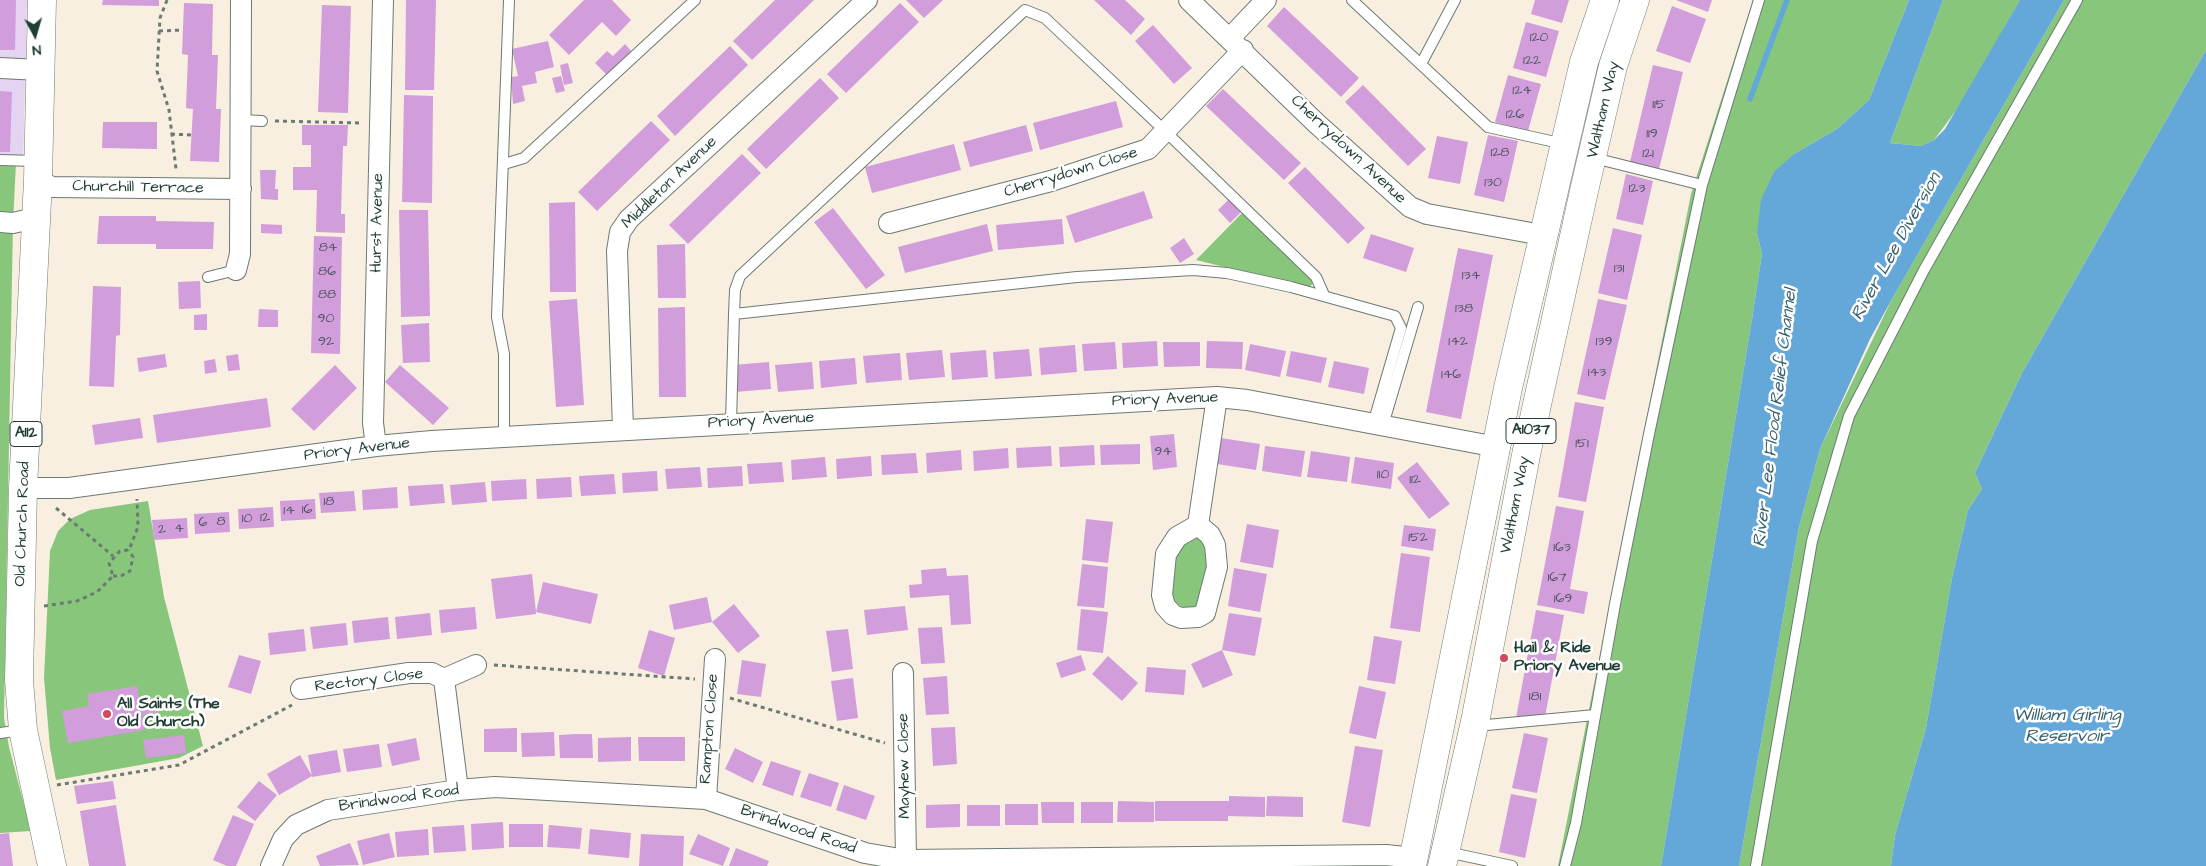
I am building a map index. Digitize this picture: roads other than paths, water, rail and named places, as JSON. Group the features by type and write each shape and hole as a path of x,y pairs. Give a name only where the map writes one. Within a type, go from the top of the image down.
{"main road":[{"name":"Old Church Road","path":"42,0 38,170 24,488 19,680 12,731 36,788 52,866"},
{"name":"Waltham Way","path":"1413,862 1508,388 1542,235 1584,62 1605,0"},
{"name":"Waltham Way","path":"1443,859 1475,721 1514,515 1584,191 1614,66 1635,0"},
{"path":"1554,186 1584,191"},
{"path":"1528,301 1559,306"},
{"path":"1508,388 1540,394"},
{"path":"1485,510 1514,515"},
{"path":"1444,713 1475,721"}],"street":[{"path":"236,270 240,254 241,0"},
{"name":"Hurst Avenue","path":"376,446 374,395 383,0"},
{"name":"Middleton Avenue","path":"623,429 617,251 620,232 629,219 867,0"},
{"name":"Cherrydown Avenue","path":"1189,0 1237,44 1316,123 1410,207 1427,214 1542,235"},
{"name":"Cherrydown Close","path":"889,222 1051,181 1148,149 1166,132 1237,44 1266,0"},
{"path":"0,68 40,70"},
{"name":"Churchill Terrace","path":"38,170 52,187 241,189"},
{"path":"0,222 35,218"},
{"path":"1198,525 1217,397"},
{"name":"Priory Avenue","path":"24,488 69,488 376,446 504,436 731,422 1217,397 1247,400 1497,447"},
{"name":"Rampton Close","path":"706,799 714,659"},
{"path":"444,679 476,665"},
{"name":"Mayhew Close","path":"903,672 906,860"},
{"name":"Rectory Close","path":"301,689 409,673 432,673 444,679 458,790"},
{"name":"Brindwood Road","path":"272,866 283,839 296,825 309,817 328,810 458,790 495,787 706,799 865,853 906,860 1386,854 1413,862"}],"lane":[{"path":"504,436 504,354 497,317 509,0"},
{"path":"504,164 524,158 695,0"},
{"path":"1352,0 1488,127 1564,144"},
{"path":"1421,64 1455,0"},
{"path":"1564,866 1576,823 1642,471 1702,185 1759,0"},
{"path":"1756,866 1812,541 1849,416 1924,270 2077,0"},
{"path":"731,422 735,290 740,276 1025,5 1044,18 1166,132 1316,277 1324,295"},
{"path":"241,120 262,121"},
{"path":"1593,157 1702,185"},
{"path":"0,160 38,170"},
{"path":"208,277 236,270"},
{"path":"734,314 1077,277 1193,270 1226,273 1324,295 1395,316 1400,328 1378,425"},
{"path":"1378,425 1418,307"},
{"path":"1475,721 1595,715"},
{"path":"1443,859 1512,866"}],"water":[{"path":"1909,0 1943,0 1890,143 1921,146 1934,140 1945,129 2020,0 2064,0 1870,339 1820,449 1799,527 1739,866 1661,866 1762,254 1757,233 1761,200 1774,172 1794,154 1837,129 1869,100"},
{"name":"William Girling Reservoir","path":"2206,50 2206,866 1891,866 1895,835 1926,728 1952,578 1968,510 1982,489 1975,473 2022,373"}],"waterway":[{"path":"1750,99 1787,0"}],"place":[{"name":"Hail & Ride Priory Avenue","path":"1504,658"},
{"name":"All Saints (The Old Church)","path":"107,714"}],"water label":[{"name":"River Lee Diversion","path":"1897,247"},
{"name":"River Lee Flood Relief Channel","path":"1776,418"}]}
